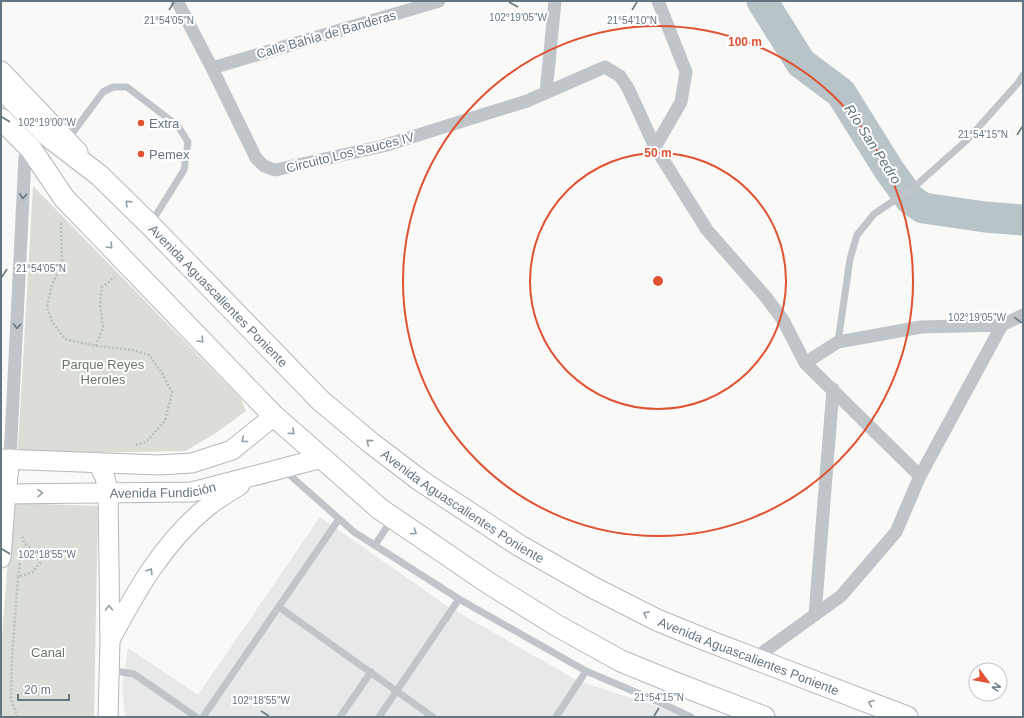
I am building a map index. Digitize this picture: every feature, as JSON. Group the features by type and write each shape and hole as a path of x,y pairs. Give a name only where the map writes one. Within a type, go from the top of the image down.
{"main road":[{"name":"Avenida Aguascalientes Poniente","path":"1,88 48,136 99,175 150,225 320,400 370,443 421,482 520,546 592,587 658,620 706,640 907,717"},
{"path":"1,118 31,149 64,198 274,416 380,510 490,584 556,625 621,660 670,681 764,717"}],"street":[{"name":"Circuito Los Sauces IV","path":"177,1 256,158 264,166 275,170 383,146 527,101 605,67 620,76 628,88 655,147"},
{"name":"Calle Bahía de Banderas","path":"212,68 439,1"},
{"path":"546,93 555,1"},
{"path":"658,1 686,72 681,102 655,147 707,230 765,296 783,320 806,363 920,476"},
{"name":"Avenida Aguascalientes Poniente","path":"1,71 68,139 99,175"},
{"path":"1,132 64,198"},
{"path":"1,558 3,493 25,157"},
{"path":"806,363 838,342 921,327 1002,324 1023,315"},
{"path":"755,658 842,596 896,532 920,476 1002,324"},
{"path":"815,615 832,389"},
{"name":"Avenida Fundición","path":"6,459 159,465 192,463 232,450 274,416"},
{"name":"Avenida Fundición","path":"3,493 192,492 322,458"},
{"path":"96,462 105,477 108,492 110,641 108,717"},
{"path":"110,641 152,567 171,542 207,507 251,477"}],"lane":[{"path":"838,342 850,259 857,235 874,214 913,188 967,140 1018,83 1023,75"},
{"path":"68,139 103,92 114,87 127,87 178,126 188,142 184,170 150,225"},
{"path":"282,468 354,532 459,599 586,671 691,717"},
{"path":"375,545 393,518"},
{"path":"204,717 339,519"},
{"path":"379,717 459,599"},
{"path":"279,606 433,717"},
{"path":"109,670 134,674 196,717"},
{"path":"556,717 586,671"},
{"path":"340,717 370,672"},
{"path":"661,703 670,681"}],"path":[{"path":"61,223 62,262 52,286 47,307 52,322 65,339 96,346 133,350 149,355 162,373 172,392 165,421 146,442 133,446"},
{"path":"96,346 102,327 100,304 102,287 118,274"},
{"path":"18,717 11,700 12,659 18,577 33,572 40,563 35,551 25,544 22,536 22,530"}],"shaded area":[{"path":"320,517 447,606 578,681 690,717 125,717 122,687 128,648 198,695"}],"green space":[{"name":"Parque Reyes Heroles","path":"33,186 241,399 246,411 216,433 185,451 28,454 18,448"},
{"name":"Canal","path":"12,503 98,506 94,717 1,717 1,652"}],"waterway":[{"name":"Río San Pedro","path":"762,1 801,63 841,93 889,170 910,199 923,208 985,217 1023,220"}],"place":[{"name":"Extra","path":"141,123"},
{"name":"Pemex","path":"141,154"}]}
